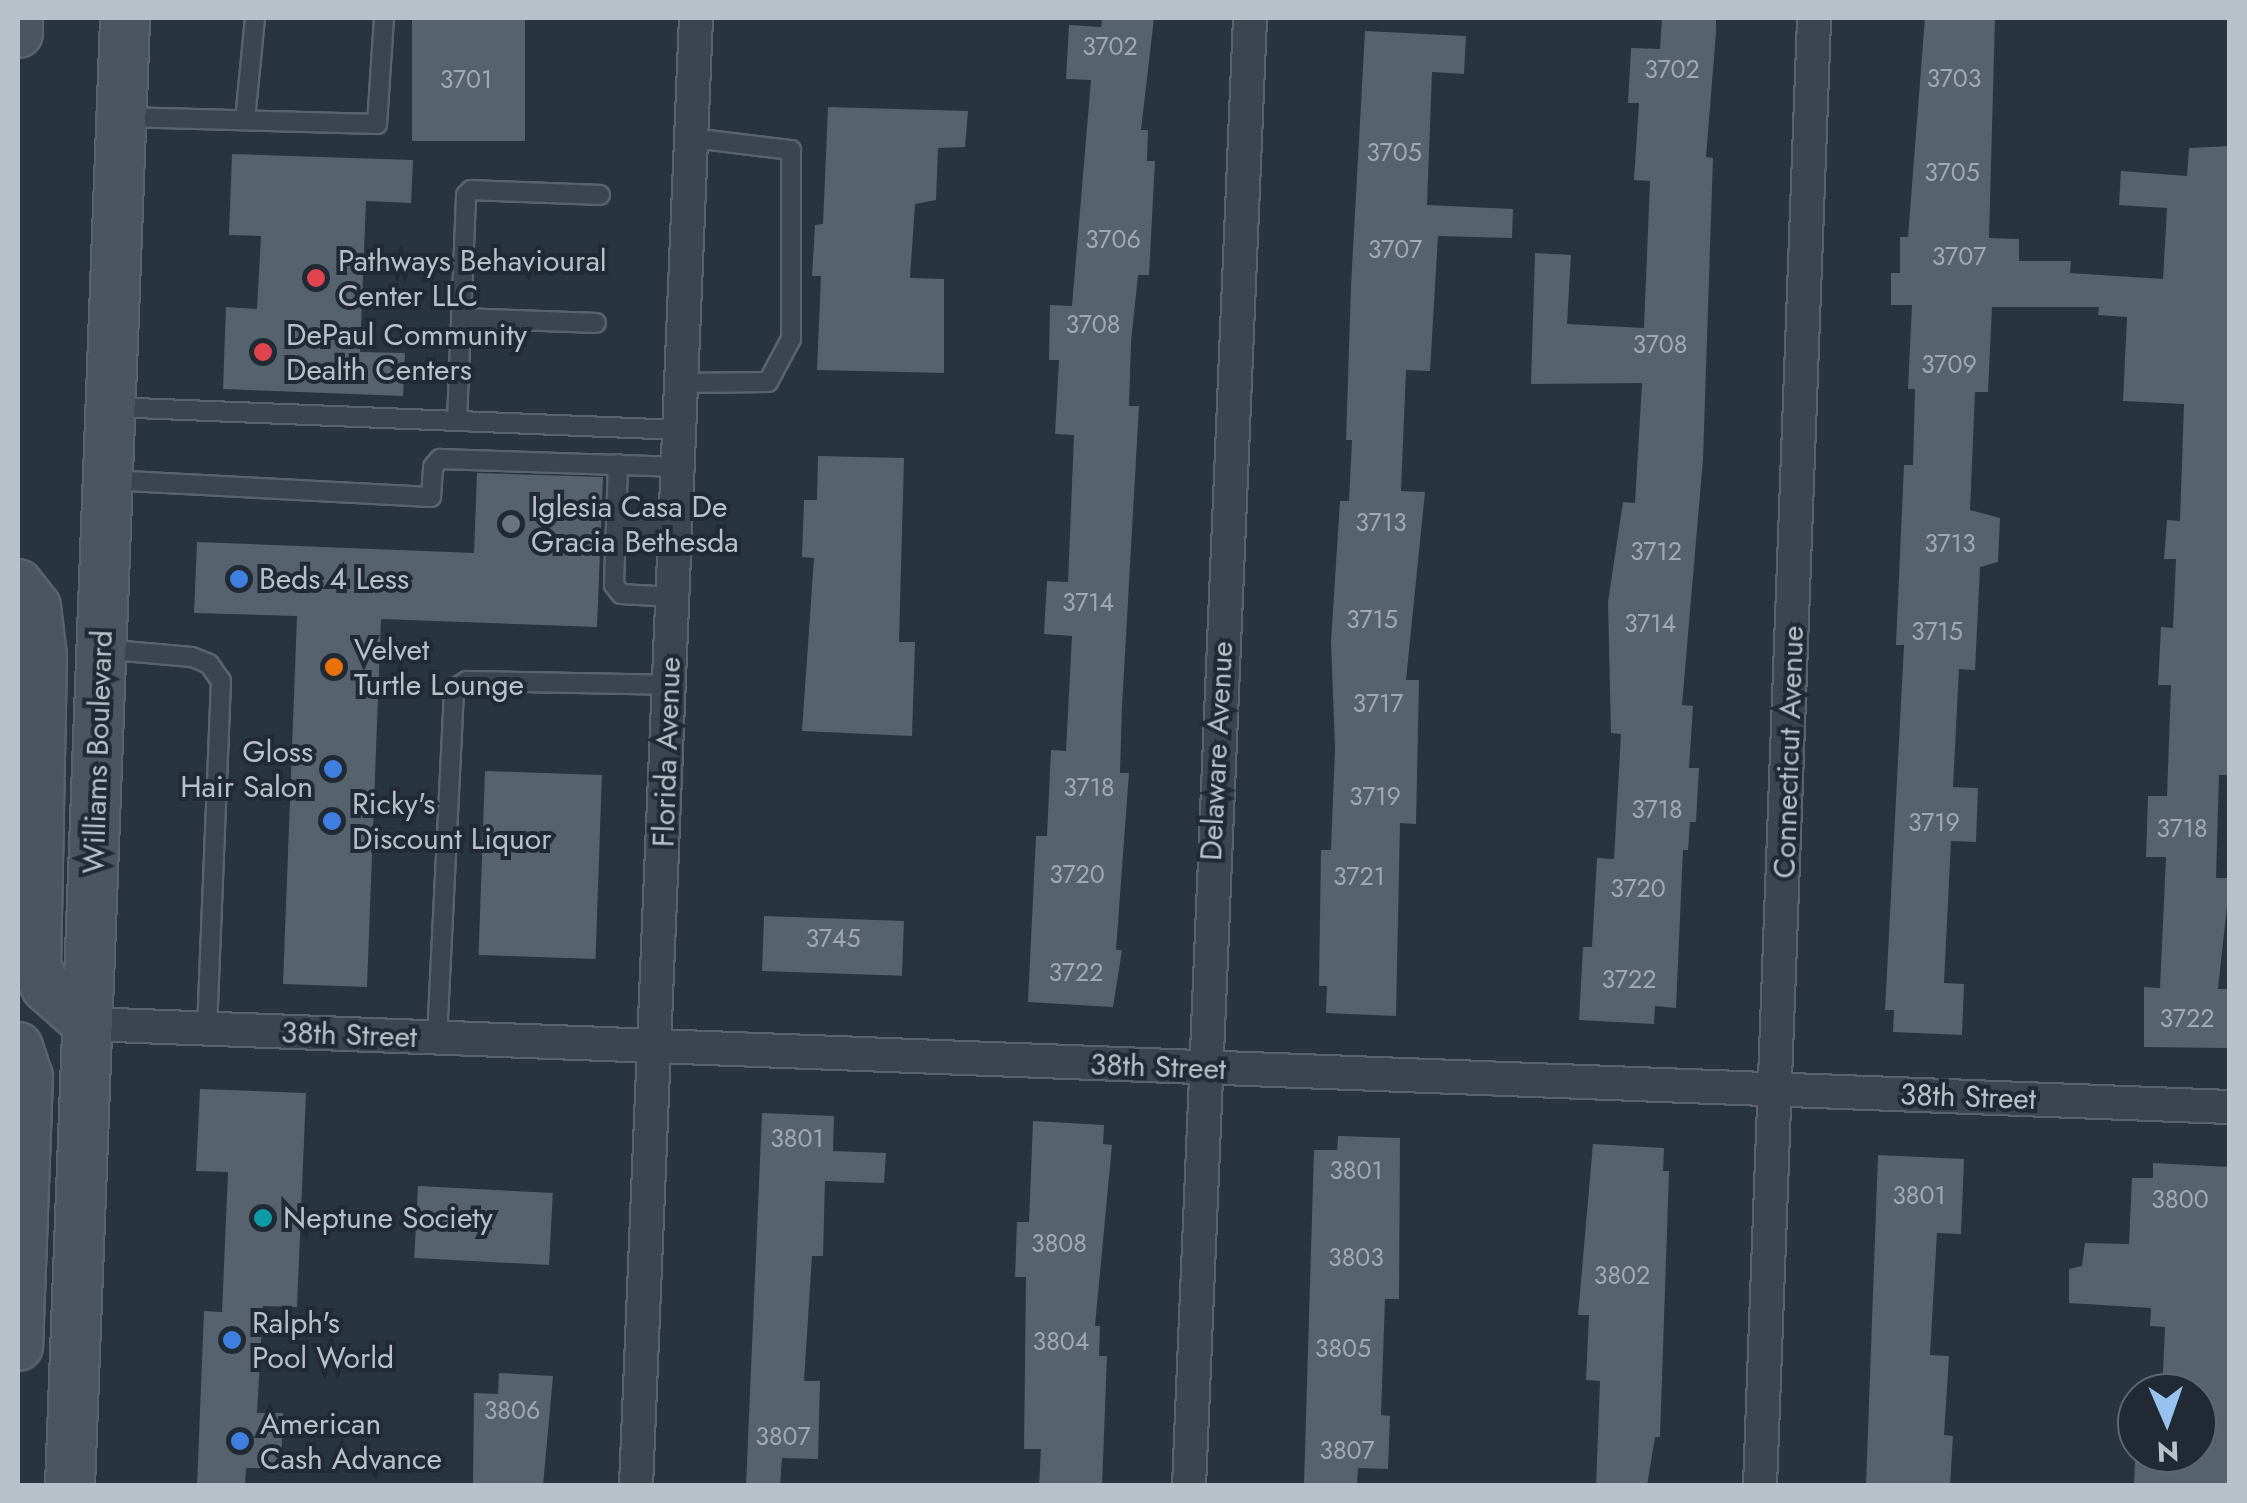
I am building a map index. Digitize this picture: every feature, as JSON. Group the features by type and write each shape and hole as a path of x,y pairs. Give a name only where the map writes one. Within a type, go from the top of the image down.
{"main road":[{"path":"18,18 18,33"},
{"name":"Williams Boulevard","path":"70,1486 125,18"},
{"path":"18,584 36,607 42,656 36,967 46,987 88,1024"},
{"path":"18,1047 28,1077 18,1346"}],"street":[{"name":"Florida Avenue","path":"636,1486 696,18"},
{"name":"Delaware Avenue","path":"1189,1486 1203,1069 1250,18"},
{"name":"Connecticut Avenue","path":"1760,1486 1778,1089 1814,18"},
{"name":"38th Street","path":"88,1024 655,1049 2230,1107"}],"lane":[{"path":"245,120 255,18"},
{"path":"121,117 377,124 384,18"},
{"path":"682,383 768,382 791,339 791,150 692,138"},
{"path":"457,421 466,195 471,190 600,195"},
{"path":"461,318 596,323"},
{"path":"110,407 680,430"},
{"path":"108,480 431,497 432,467 440,458 679,467"},
{"path":"618,464 614,585 621,594 673,596"},
{"path":"616,528 676,530"},
{"path":"101,649 192,657 209,664 221,681 207,1030"},
{"path":"437,1039 454,688 468,682 670,685"}],"building":[{"path":"412,18 525,18 525,141 412,141"},
{"path":"1102,18 1154,18 1141,130 1148,130 1147,161 1155,161 1149,275 1138,275 1131,342 1129,406 1139,406 1122,707 1120,773 1129,773 1116,950 1122,950 1113,1007 1028,1002 1036,836 1047,836 1051,750 1066,751 1072,636 1044,634 1047,581 1068,582 1074,435 1055,434 1059,360 1049,360 1050,305 1072,306 1091,80 1066,79 1069,25 1101,27"},
{"path":"1662,18 1716,18 1716,32 1706,157 1713,158 1703,459 1682,705 1693,706 1689,768 1699,768 1696,822 1690,822 1688,850 1683,850 1676,1008 1655,1006 1654,1024 1579,1020 1583,947 1592,947 1597,858 1614,859 1621,734 1611,733 1608,602 1623,502 1635,503 1642,383 1531,384 1535,253 1571,255 1567,324 1644,328 1650,181 1634,180 1639,103 1628,103 1631,48 1660,49"},
{"path":"1925,18 1995,18 1989,238 2019,239 2019,261 2071,261 2070,273 2163,279 2167,208 2119,205 2121,171 2187,176 2189,148 2230,146 2230,737 2227,775 2219,775 2216,878 2230,878 2218,989 2230,989 2230,1048 2144,1047 2144,987 2160,988 2166,857 2146,857 2148,796 2167,796 2171,685 2158,685 2161,627 2173,628 2176,559 2164,559 2167,520 2180,521 2184,404 2123,401 2127,317 2098,315 2099,307 1992,307 1988,392 1975,392 1970,510 2000,518 1998,562 1980,567 1975,670 1959,669 1953,787 1978,788 1976,842 1951,841 1944,983 1964,984 1962,1035 1893,1032 1894,1010 1885,1010 1904,645 1896,645 1904,465 1913,465 1915,389 1908,389 1912,305 1891,305 1891,273 1900,273 1900,237 1908,237"},
{"path":"1365,31 1466,36 1464,74 1432,72 1427,205 1513,209 1512,238 1438,236 1430,371 1406,370 1401,491 1425,492 1406,680 1419,680 1416,824 1400,823 1396,1016 1326,1013 1327,986 1319,986 1321,850 1331,850 1335,748 1331,642 1340,501 1349,501 1352,440 1346,440"},
{"path":"828,107 968,111 965,147 938,148 936,200 915,204 910,278 944,279 944,373 817,370 821,276 812,276 815,225 823,224"},
{"path":"232,154 413,160 411,203 366,201 360,352 405,353 403,396 223,389 226,307 257,309 261,236 229,235"},
{"path":"818,456 904,458 899,642 915,642 912,736 802,731 814,558 802,557 804,500 817,500"},
{"path":"477,473 603,477 597,627 381,619 367,987 283,984 297,616 194,613 197,542 474,553"},
{"path":"485,771 602,775 596,959 479,955"},
{"path":"764,916 904,921 902,976 762,971"},
{"path":"200,1089 306,1093 297,1307 263,1306 257,1413 283,1413 281,1468 246,1468 245,1486 197,1486 204,1311 222,1312 228,1172 196,1171"},
{"path":"762,1113 834,1116 833,1151 886,1153 884,1183 825,1181 823,1256 812,1256 804,1381 820,1381 818,1459 782,1458 780,1486 746,1486"},
{"path":"1033,1121 1104,1125 1103,1144 1112,1145 1095,1326 1100,1326 1099,1356 1107,1356 1102,1486 1039,1486 1041,1449 1024,1449 1026,1277 1015,1277 1017,1222 1029,1222"},
{"path":"1338,1136 1400,1138 1399,1299 1385,1299 1381,1415 1390,1416 1388,1469 1358,1468 1357,1486 1304,1484 1314,1150 1337,1150"},
{"path":"1593,1144 1664,1148 1663,1171 1669,1171 1660,1437 1655,1437 1647,1486 1596,1486 1600,1381 1586,1380 1589,1315 1578,1315"},
{"path":"1878,1155 1964,1159 1961,1234 1937,1233 1930,1355 1949,1356 1944,1435 1953,1436 1950,1486 1866,1486"},
{"path":"2153,1163 2230,1167 2230,1486 2134,1486 2135,1473 2217,1473 2217,1373 2163,1373 2165,1327 2150,1326 2151,1308 2069,1303 2069,1269 2082,1266 2085,1243 2129,1244 2132,1178 2153,1178"},
{"path":"418,1186 553,1193 549,1265 414,1258"},
{"path":"499,1373 553,1376 543,1486 473,1486 474,1393 498,1394"}],"place":[{"name":"Pathways Behavioural Center LLC","path":"316,278"},
{"name":"DePaul Community Dealth Centers","path":"263,352"},
{"name":"Iglesia Casa De Gracia Bethesda","path":"511,524"},
{"name":"Beds 4 Less","path":"239,579"},
{"name":"Velvet Turtle Lounge","path":"334,667"},
{"name":"Gloss Hair Salon","path":"333,769"},
{"name":"Ricky's Discount Liquor","path":"332,821"},
{"name":"Neptune Society","path":"263,1218"},
{"name":"Ralph's Pool World","path":"232,1340"},
{"name":"American Cash Advance","path":"240,1441"}]}
